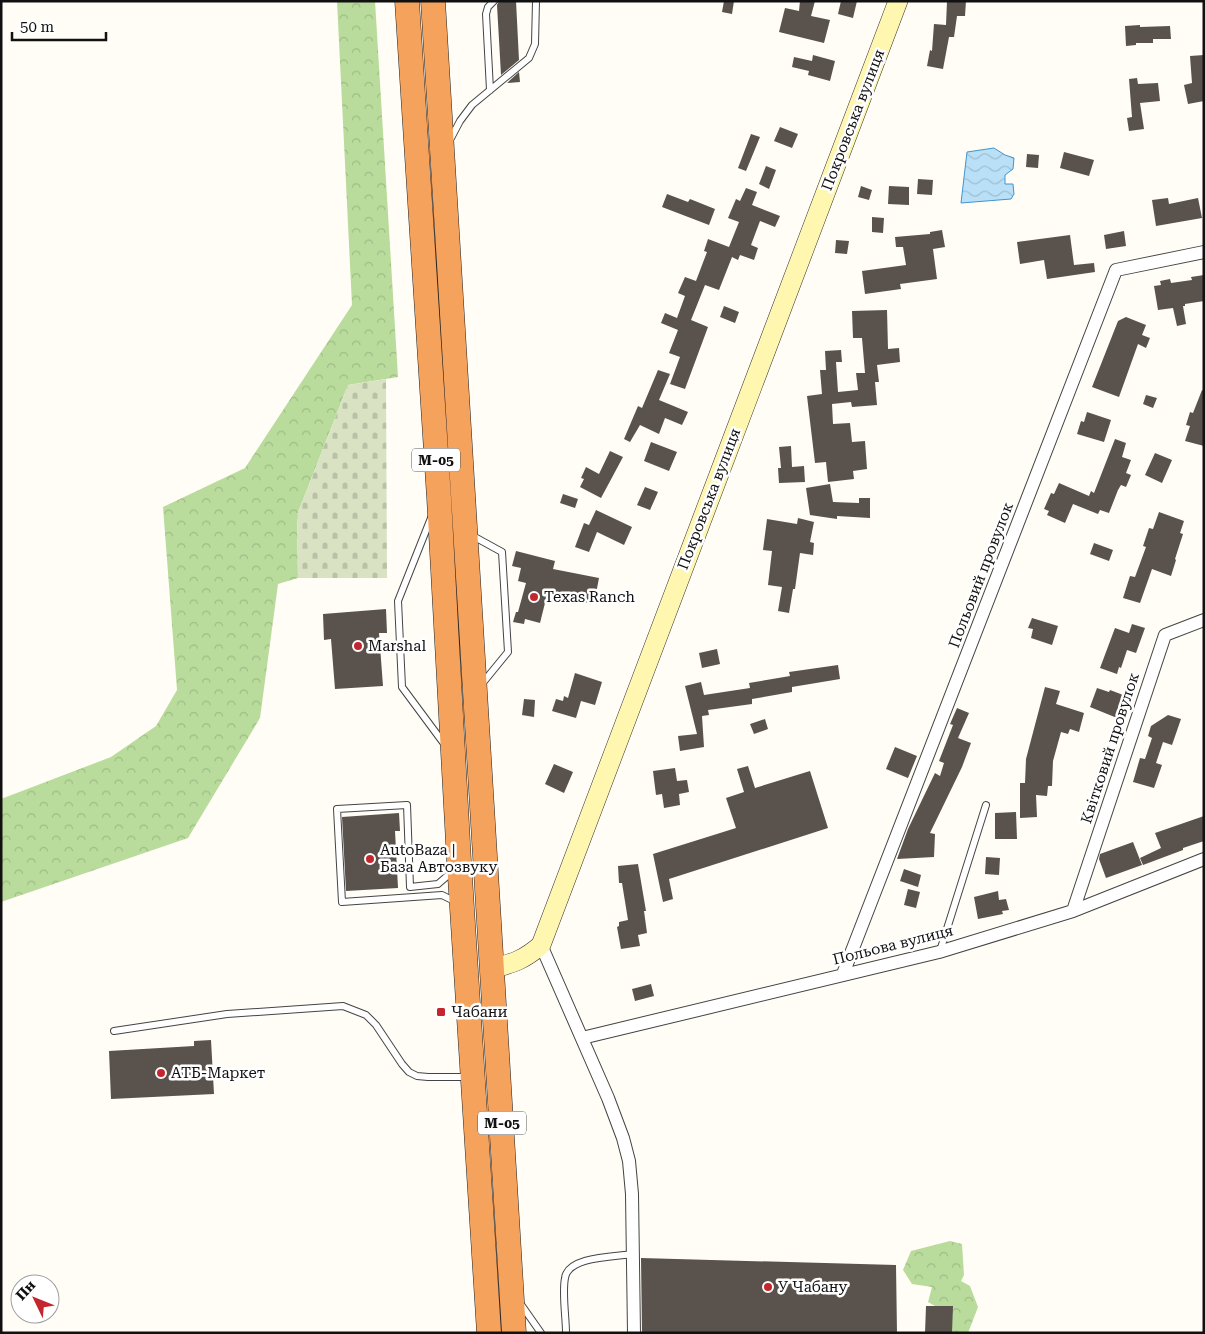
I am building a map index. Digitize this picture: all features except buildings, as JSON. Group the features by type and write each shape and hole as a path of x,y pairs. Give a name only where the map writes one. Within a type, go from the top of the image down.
{"highway":[{"name":"М-05","path":"407,1 489,1333"},
{"name":"М-05","path":"433,1 514,1333"}],"street":[{"name":"Покровська вулиця","path":"541,946 898,1"},
{"name":"Польовий провулок","path":"843,974 1116,270 1204,252"},
{"name":"Квітковий провулок","path":"1073,911 1164,635 1204,620"},
{"name":"Польова вулиця","path":"582,1038 940,952 1073,911 1204,859"},
{"path":"492,969 529,956 541,946 582,1038 623,1138 629,1161 632,1194 634,1333"}],"lane":[{"path":"490,90 486,14 488,7 494,1"},
{"path":"442,154 460,121 472,105 529,58 536,44 536,1"},
{"path":"439,498 398,601 402,687 453,755"},
{"path":"466,532 502,552 508,652 476,692"},
{"path":"459,861 449,876 438,884 410,887 407,805 337,809 342,902 442,895 456,902 462,910"},
{"path":"940,952 986,806"},
{"path":"114,1030 227,1014 343,1006 366,1015 376,1025 409,1072 417,1076 428,1077 473,1077"},
{"path":"566,1333 564,1277 569,1268 578,1262 633,1254"},
{"path":"512,1293 541,1333"}],"green space":[{"path":"337,1 375,1 398,377 348,385 297,515 298,578 278,584 260,718 188,838 1,902 1,799 111,757 156,726 177,690 163,507 245,468 352,305"},
{"path":"386,379 387,578 298,578 297,515 348,385"},
{"path":"950,1241 962,1244 964,1275 961,1281 970,1286 978,1307 968,1333 947,1333 942,1310 928,1302 932,1287 912,1284 903,1270 911,1251"}],"water":[{"path":"994,148 1014,158 1013,169 1005,175 1005,184 1013,184 1014,194 1011,199 961,203 967,152"}],"place":[{"name":"Texas Ranch","path":"534,597"},
{"name":"Marshal","path":"358,646"},
{"name":"AutoBaza | База Автозвуку","path":"370,859"},
{"name":"Чабани","path":"441,1012"},
{"name":"АТБ-Маркет","path":"161,1073"},
{"name":"У Чабану","path":"768,1287"}]}
